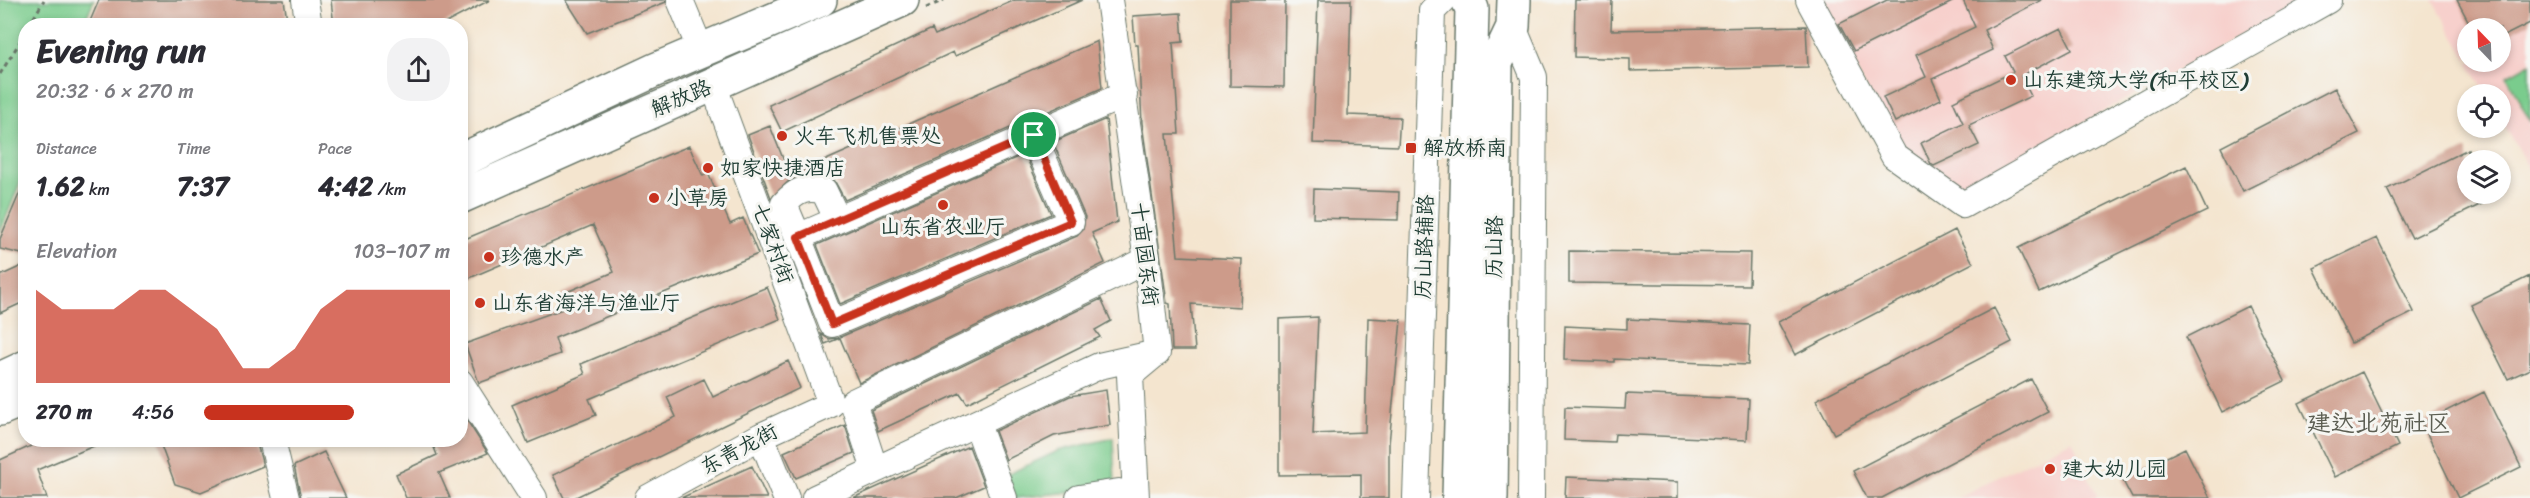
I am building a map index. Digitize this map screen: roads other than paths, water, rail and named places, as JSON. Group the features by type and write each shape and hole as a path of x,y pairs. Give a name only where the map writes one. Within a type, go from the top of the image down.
{"main road":[{"name":"解放路","path":"468,157 700,51 820,0"},
{"name":"解放路","path":"468,193 902,0"},
{"name":"历山路","path":"1459,498 1472,9 1468,0"},
{"name":"历山路","path":"1491,498 1496,63 1513,13"},
{"path":"0,379 18,371"},
{"path":"0,409 18,401"}],"street":[{"path":"305,0 308,18"},
{"path":"680,0 700,51"},
{"name":"十亩园东街","path":"1109,0 1148,260 1157,353"},
{"name":"历山路辅路","path":"1416,498 1432,11 1443,0"},
{"path":"1809,0 1894,156 1963,205 2328,0"},
{"path":"1513,13 1534,77 1531,498"},
{"name":"七家村街","path":"713,84 831,404"},
{"path":"798,237 1124,95"},
{"path":"833,210 824,191 810,187 794,194 784,204 832,324 1071,222 1034,135"},
{"path":"875,470 853,402 1148,260"},
{"path":"815,498 1099,366 1157,353"},
{"path":"1079,498 1128,495 1130,375 1157,353"},
{"path":"468,395 534,498"},
{"name":"东青龙街","path":"648,498 761,436 831,404"},
{"path":"977,424 1004,498"},
{"path":"761,436 786,498"},
{"path":"274,447 286,498"}],"place":[{"name":"山东建筑大学(和平校区)","path":"2011,80"},
{"name":"火车飞机售票处","path":"782,136"},
{"name":"解放桥南","path":"1411,148"},
{"name":"如家快捷酒店","path":"708,168"},
{"name":"小草房","path":"654,198"},
{"name":"山东省农业厅","path":"943,205"},
{"name":"珍德水产","path":"489,257"},
{"name":"山东省海洋与渔业厅","path":"480,303"},
{"name":"建大幼儿园","path":"2050,469"}],"district":[{"name":"建达北苑社区","path":"2379,423"}]}
